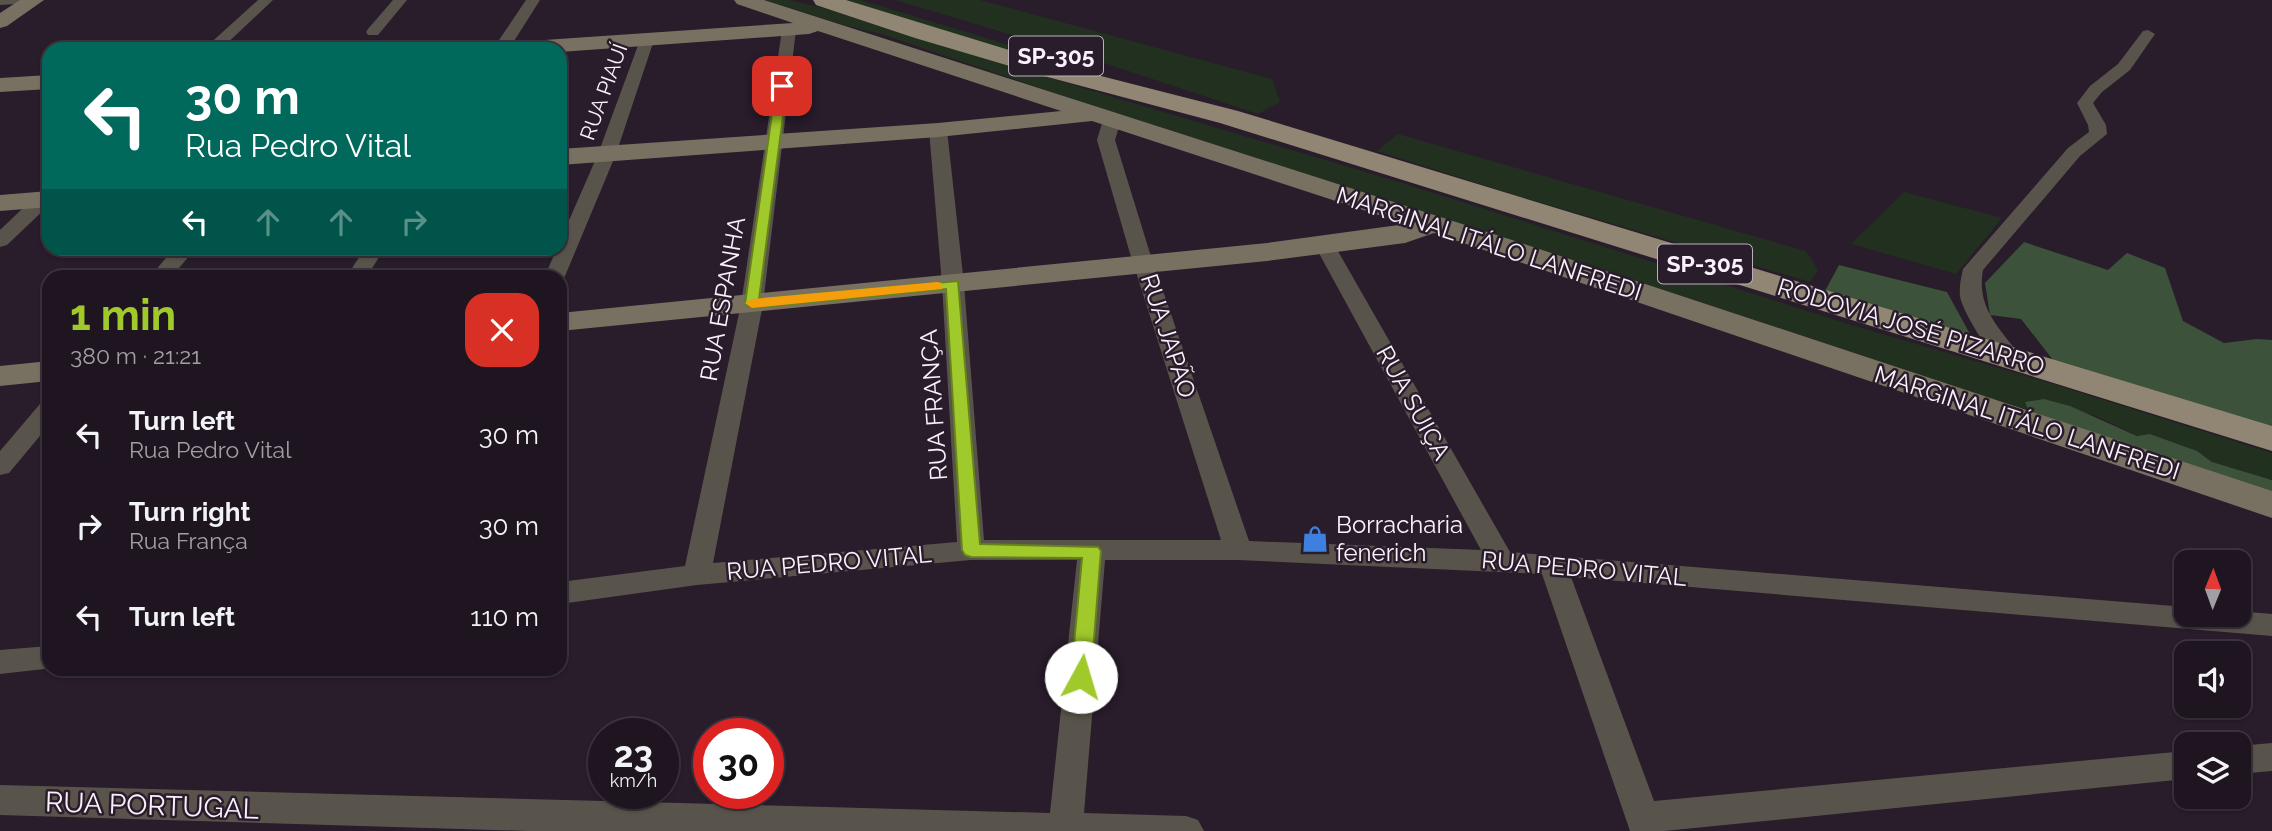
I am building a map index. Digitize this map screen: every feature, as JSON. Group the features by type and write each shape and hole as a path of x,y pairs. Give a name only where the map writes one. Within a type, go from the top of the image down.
{"main road":[{"name":"RODOVIA JOSÉ PIZARRO","path":"808,0 832,11 923,33 1049,70 1229,117 2272,439"},
{"name":"RODOVIA JOSÉ PIZARRO","path":"881,0 1072,61 1229,117"}],"street":[{"path":"0,1 16,0"},
{"path":"0,22 34,0"},
{"path":"220,42 266,0"},
{"path":"373,32 400,0"},
{"path":"506,42 533,0"},
{"name":"MARGINAL ITÁLO LANFREDI","path":"744,0 832,11 1007,84 1104,118 1434,225 2272,505"},
{"path":"567,45 789,30 832,11"},
{"name":"RUA ESPANHA","path":"697,575 752,304 789,30"},
{"path":"2009,357 1978,317 1970,299 1968,286 1973,269 2074,152 2098,134 2097,125 2085,103 2096,89 2124,67 2148,34"},
{"name":"RUA PIAUÍ","path":"567,248 607,154 647,40"},
{"path":"0,85 42,82"},
{"path":"567,157 1104,118"},
{"name":"RUA JAPÃO","path":"1104,118 1106,141 1238,550"},
{"name":"RUA FRANÇA","path":"937,130 953,284 971,550"},
{"path":"0,203 42,199"},
{"path":"0,241 42,203"},
{"path":"567,321 1325,246 1405,234 1434,225"},
{"name":"RUA SUIÇA","path":"1325,246 1501,561"},
{"path":"166,270 179,256"},
{"path":"0,376 42,373"},
{"path":"0,467 42,417"},
{"name":"RUA PEDRO VITAL","path":"567,592 697,575 971,550 1238,550 1501,561 2272,625"},
{"path":"1066,830 1092,551"},
{"path":"1553,566 1646,824 2174,766"},
{"path":"0,662 42,659"},
{"path":"2251,759 2272,757"},
{"name":"RUA PORTUGAL","path":"0,800 485,823 1186,831"}],"green space":[{"path":"765,0 790,0 831,10 1399,182 1855,326 2037,379 2272,453 2272,480 2212,462 2197,451 2150,434 2138,436 2094,415 2026,402 2029,411 1140,122 881,34"},
{"path":"838,0 861,0 1065,62 1115,82 1053,67"},
{"path":"895,0 980,0 1272,79 1280,102 1258,114 1092,59"},
{"path":"1398,134 1806,251 1818,270 1810,282 1515,195 1377,151"},
{"path":"1904,192 2002,218 1956,274 1851,244"},
{"path":"2024,242 2108,270 2127,253 2165,268 2183,321 2224,343 2272,340 2272,427 2053,360 2021,319 1990,315 1985,283"},
{"path":"1839,265 1947,292 1970,334 1825,291"},
{"path":"2044,399 2070,406 2137,436 2150,434 2197,451 2212,462 2272,480 2272,498 2029,411 2025,402"}],"slow traffic":[{"path":"752,303 937,286"}],"place":[{"name":"Borracharia fenerich","path":"1315,539"}],"route":[{"path":"782,86 752,304 953,284 971,550 1092,551 1081,677"}]}
